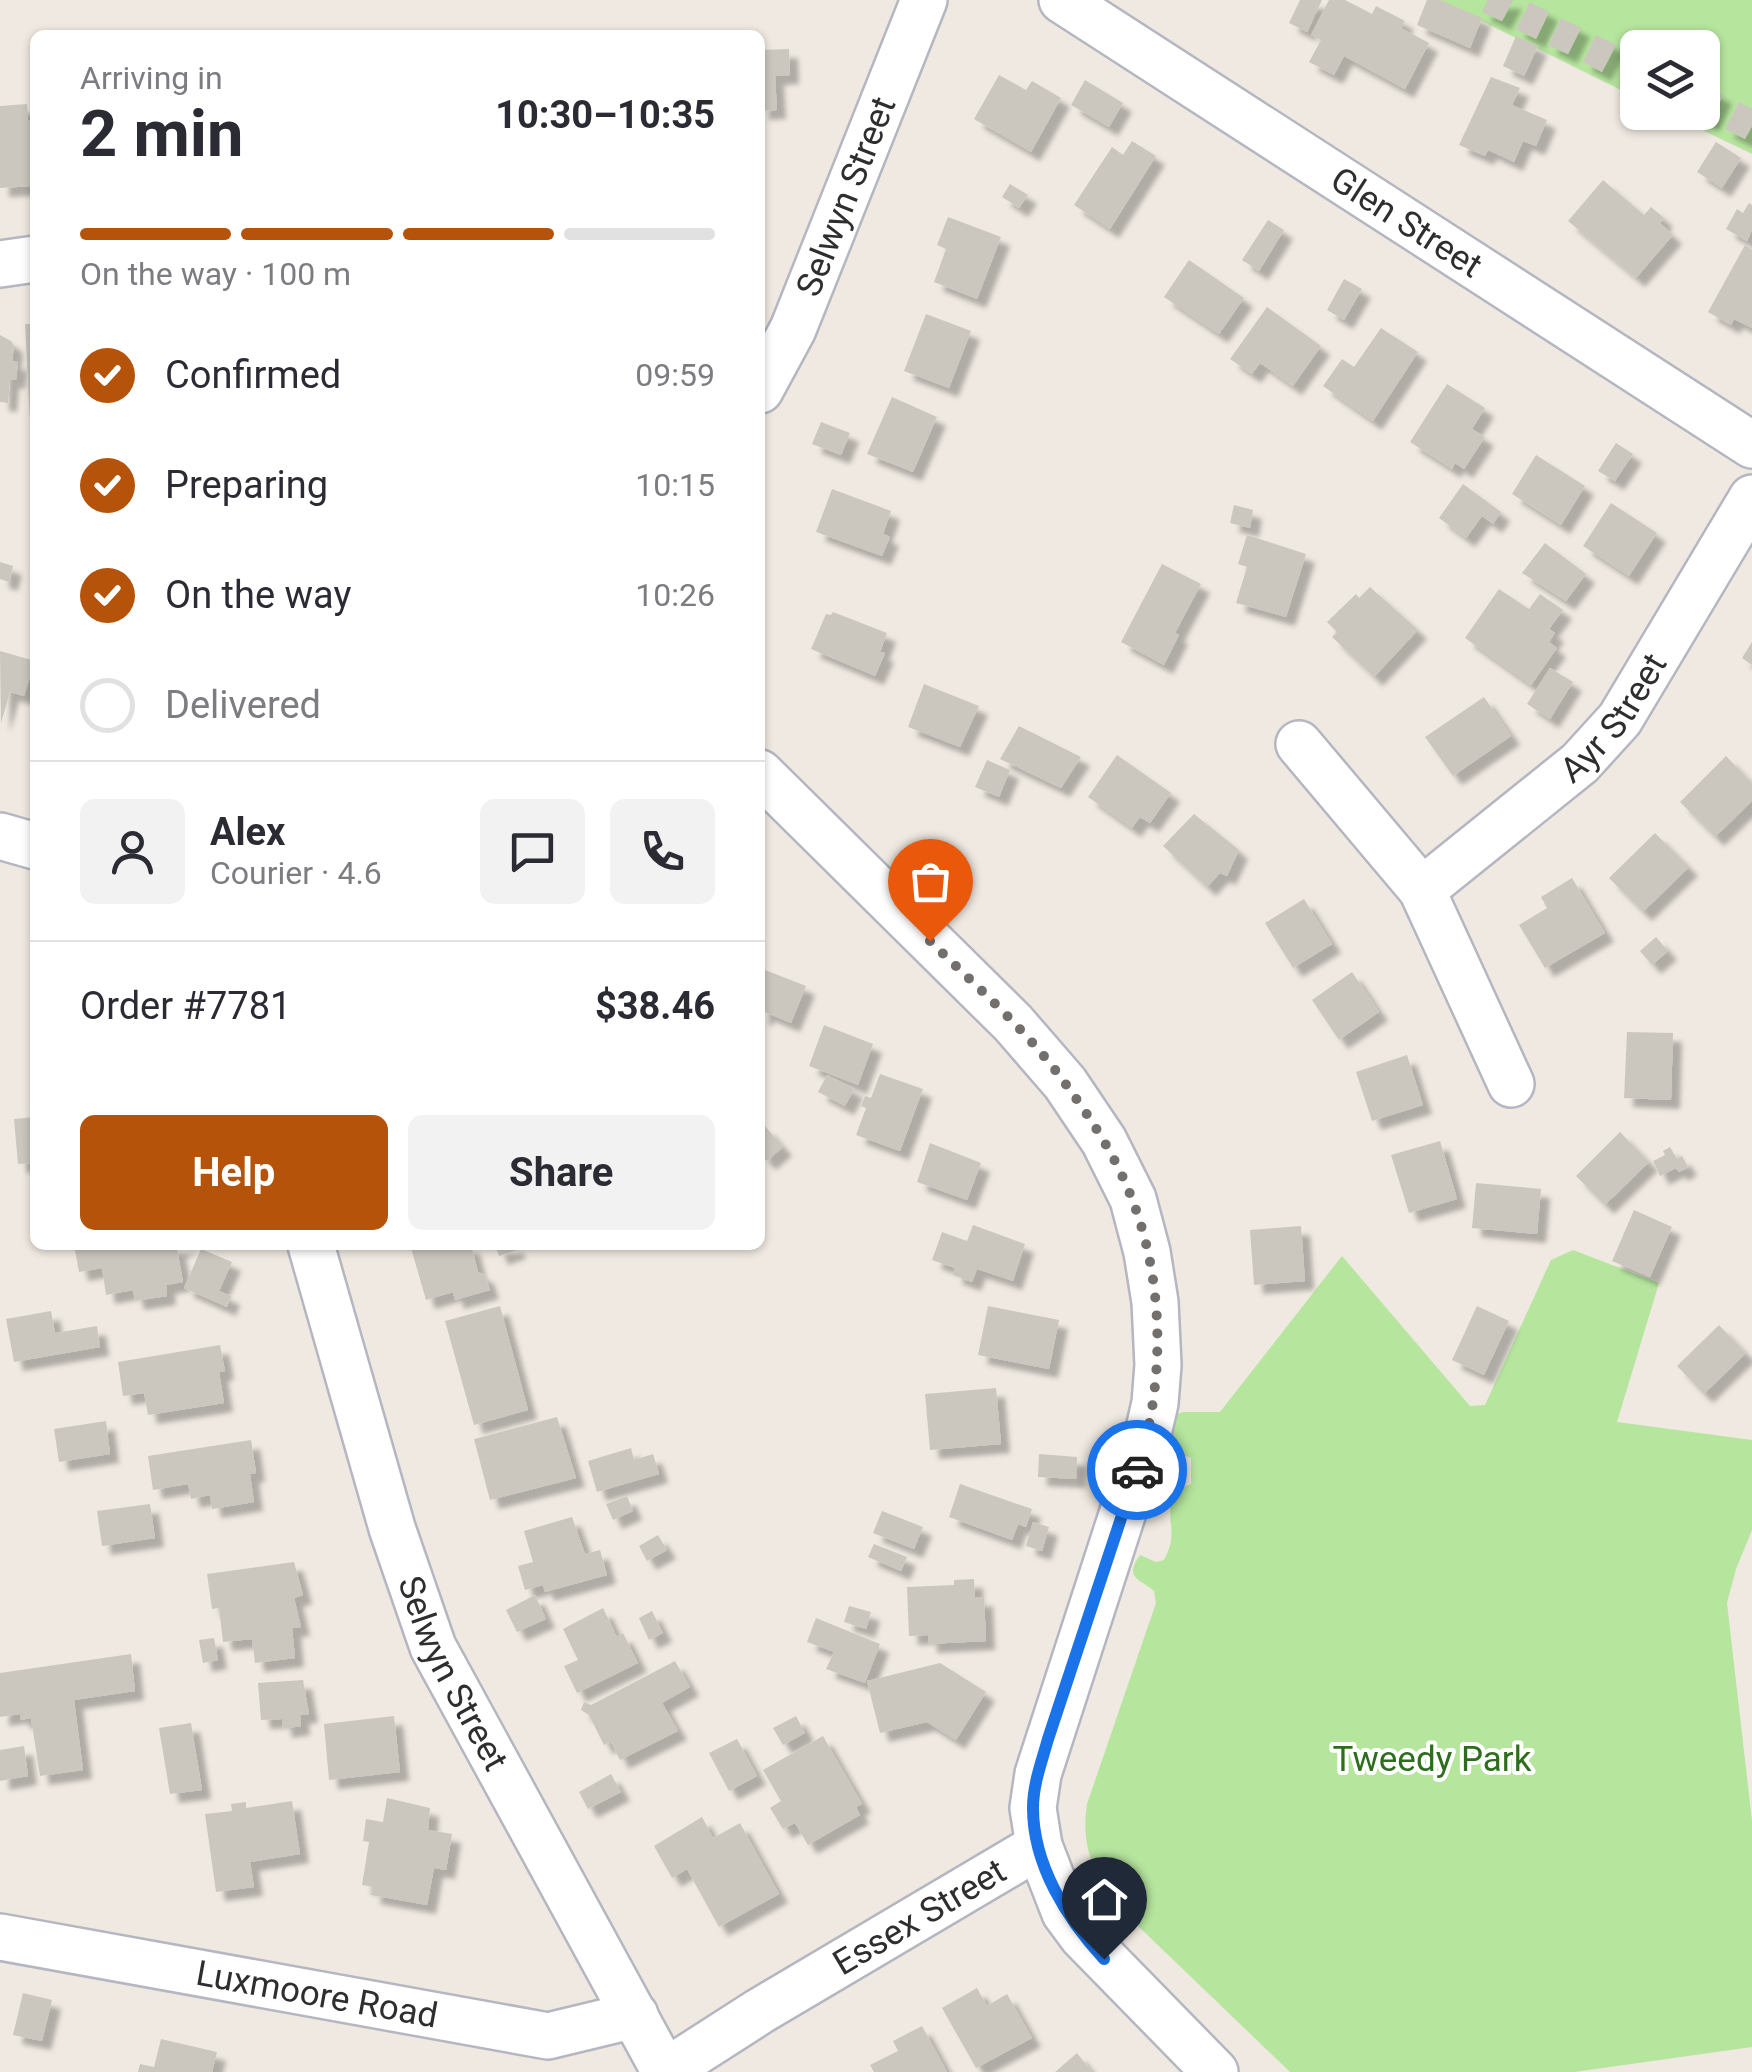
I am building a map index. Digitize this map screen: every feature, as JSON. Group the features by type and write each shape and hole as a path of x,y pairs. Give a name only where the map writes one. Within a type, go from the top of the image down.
{"street":[{"name":"Selwyn Street","path":"765,381 793,328 924,0"},
{"name":"Glen Street","path":"1062,0 1752,445"},
{"path":"0,264 30,260"},
{"name":"Ayr Street","path":"1422,890 1580,762 1620,719 1752,498"},
{"path":"1299,744 1422,890 1511,1084"},
{"name":"Essex Street","path":"665,2072 760,2011 1039,1846 1033,1808 1038,1774 1148,1438 1155,1403 1156,1333 1146,1252 1132,1200 1104,1141 1066,1083 1013,1022 765,778"},
{"path":"0,836 30,845"},
{"name":"Selwyn Street","path":"312,1250 392,1528 433,1647 665,2072"},
{"path":"1039,1846 1065,1912 1082,1936 1215,2072"},
{"name":"Luxmoore Road","path":"0,1937 548,2036 635,2016"}],"green space":[{"path":"1439,0 1752,0 1752,154 1702,130 1720,130 1720,30 1620,30 1620,90"},
{"name":"Tweedy Park","path":"1573,1250 1659,1283 1617,1422 1752,1440 1752,1530 1727,1603 1752,1821 1752,2047 1574,2072 1290,2072 1112,1901 1087,1844 1087,1804 1156,1603 1154,1591 1136,1578 1133,1569 1140,1555 1156,1562 1164,1560 1171,1541 1173,1491 1191,1484 1191,1458 1181,1454 1169,1439 1172,1416 1183,1412 1220,1412 1342,1256 1470,1406 1485,1405 1551,1260"}],"building":[{"path":"1300,0 1322,0 1307,32 1289,23"},
{"path":"1329,0 1345,0 1372,14 1376,6 1405,21 1401,28 1429,43 1405,89 1344,56 1334,75 1309,62 1321,40 1311,35"},
{"path":"1427,0 1440,0 1482,18 1470,48 1417,25"},
{"path":"1488,0 1513,0 1502,21 1482,12"},
{"path":"1530,2 1549,12 1536,39 1516,29"},
{"path":"1561,18 1581,28 1568,54 1548,45"},
{"path":"1596,35 1616,45 1602,72 1583,62"},
{"path":"1516,36 1538,46 1524,76 1503,66"},
{"path":"789,49 790,75 775,76 777,110 765,111 765,50"},
{"path":"999,75 1026,90 1032,81 1061,98 1031,152 974,119"},
{"path":"1491,77 1520,88 1512,105 1547,120 1536,146 1523,141 1514,162 1488,150 1485,156 1459,145"},
{"path":"1085,80 1123,103 1109,127 1071,105"},
{"path":"1739,102 1752,109 1752,126 1745,139 1725,129"},
{"path":"27,104 30,186 0,188 0,106"},
{"path":"1132,141 1156,156 1110,229 1074,205 1112,147 1123,155"},
{"path":"1716,142 1741,158 1722,188 1697,172"},
{"path":"1603,180 1644,215 1651,207 1664,218 1660,223 1673,235 1636,278 1568,221"},
{"path":"1010,184 1028,195 1019,208 1002,197"},
{"path":"1749,203 1752,230 1747,241 1726,229 1737,209 1743,213"},
{"path":"948,217 1001,237 977,299 934,282 946,249 937,245"},
{"path":"1268,220 1284,230 1259,271 1242,260"},
{"path":"1745,245 1752,249 1752,328 1734,319 1731,325 1708,312"},
{"path":"1189,260 1244,298 1219,334 1164,297"},
{"path":"1344,279 1362,289 1344,320 1327,310"},
{"path":"1267,307 1321,346 1293,386 1260,363 1252,374 1230,359"},
{"path":"926,314 971,331 949,388 904,371"},
{"path":"25,324 30,324 30,422"},
{"path":"1381,328 1418,352 1373,421 1323,386 1342,359 1354,367"},
{"path":"0,335 11,341 12,361 18,362 16,380 10,379 8,403 0,402"},
{"path":"1447,384 1485,408 1472,429 1485,437 1464,469 1455,463 1452,469 1410,442"},
{"path":"892,397 937,417 913,472 867,454"},
{"path":"821,422 850,433 841,455 812,444"},
{"path":"1616,443 1633,454 1615,481 1598,471"},
{"path":"1536,455 1585,486 1561,525 1512,494"},
{"path":"1463,484 1501,512 1493,524 1482,516 1466,538 1439,518"},
{"path":"832,489 891,511 883,534 890,537 882,556 816,532"},
{"path":"1611,503 1657,533 1629,576 1583,546"},
{"path":"1234,505 1253,510 1250,528 1230,523"},
{"path":"1247,535 1306,554 1286,617 1236,603 1247,567 1238,564"},
{"path":"1545,543 1586,574 1566,601 1522,573"},
{"path":"0,562 13,566 9,582 0,579"},
{"path":"1162,564 1201,584 1175,633 1179,635 1164,665 1121,642"},
{"path":"1370,587 1418,630 1374,677 1332,637 1337,632 1327,622 1356,594 1359,598"},
{"path":"1499,589 1529,609 1540,594 1563,610 1549,629 1555,633 1549,642 1557,648 1531,685 1465,638"},
{"path":"833,612 887,633 880,652 885,653 875,676 811,649 826,614"},
{"path":"1752,642 1752,665 1742,658"},
{"path":"0,651 30,660 24,696 10,692 1,723"},
{"path":"1550,668 1573,682 1550,719 1527,704"},
{"path":"924,684 979,706 960,747 908,727"},
{"path":"1484,697 1511,736 1453,776 1425,737"},
{"path":"1019,726 1081,757 1061,788 1000,759"},
{"path":"1117,755 1171,793 1150,823 1140,817 1132,828 1088,797"},
{"path":"1726,756 1752,783 1752,801 1715,837 1680,802"},
{"path":"987,760 1010,770 999,797 975,787"},
{"path":"1194,814 1239,850 1227,876 1220,873 1207,887 1163,846"},
{"path":"1655,833 1689,867 1643,912 1609,878"},
{"path":"1572,878 1605,933 1545,968 1519,925 1547,908 1541,897"},
{"path":"1304,899 1332,944 1293,968 1265,923"},
{"path":"1656,937 1668,951 1652,965 1640,951"},
{"path":"765,970 806,986 791,1023 765,1012"},
{"path":"1352,972 1379,1012 1339,1040 1312,1000"},
{"path":"824,1025 873,1044 858,1085 809,1066"},
{"path":"1627,1032 1673,1033 1671,1100 1624,1098"},
{"path":"1407,1055 1423,1105 1372,1121 1356,1072"},
{"path":"880,1074 923,1089 900,1151 856,1135 866,1108 861,1106 865,1096 871,1098"},
{"path":"827,1075 854,1089 845,1106 818,1092"},
{"path":"30,1117 30,1163 18,1164 14,1119"},
{"path":"765,1126 783,1147 765,1159"},
{"path":"1620,1132 1649,1162 1605,1205 1576,1176"},
{"path":"1440,1141 1457,1199 1409,1213 1391,1155"},
{"path":"930,1143 981,1163 967,1200 917,1182"},
{"path":"1670,1147 1688,1167 1660,1176 1653,1161"},
{"path":"1476,1183 1541,1189 1537,1234 1472,1228"},
{"path":"1634,1210 1672,1227 1650,1277 1612,1261"},
{"path":"973,1225 1025,1244 1013,1281 977,1269 972,1282 953,1275 955,1268 932,1260 942,1232 967,1241"},
{"path":"1301,1226 1305,1281 1254,1285 1250,1230"},
{"path":"75,1250 177,1250 183,1282 166,1285 167,1296 135,1301 133,1290 106,1295 102,1268 79,1272"},
{"path":"201,1250 232,1262 219,1291 231,1296 227,1307 184,1288"},
{"path":"412,1250 472,1250 478,1272 485,1275 490,1290 455,1300 453,1292 426,1300"},
{"path":"500,1306 528,1410 474,1425 445,1321"},
{"path":"988,1306 1059,1320 1049,1369 978,1355"},
{"path":"1477,1306 1509,1321 1484,1375 1452,1360"},
{"path":"51,1311 55,1333 97,1326 100,1347 14,1362 6,1319"},
{"path":"1719,1325 1746,1353 1704,1394 1677,1366"},
{"path":"220,1345 225,1371 219,1372 224,1403 148,1415 144,1393 123,1396 118,1362"},
{"path":"996,1388 1001,1444 930,1450 925,1394"},
{"path":"557,1417 576,1478 490,1500 474,1439"},
{"path":"106,1421 110,1454 59,1462 54,1429"},
{"path":"251,1440 256,1473 250,1474 254,1502 212,1509 210,1495 191,1499 188,1484 153,1490 148,1456"},
{"path":"631,1448 634,1460 653,1454 659,1474 597,1492 588,1461"},
{"path":"1039,1454 1077,1457 1076,1479 1038,1477"},
{"path":"960,1484 1032,1509 1026,1527 1018,1524 1012,1540 949,1517"},
{"path":"627,1496 633,1511 613,1520 606,1504"},
{"path":"150,1504 155,1538 102,1546 97,1511"},
{"path":"882,1511 923,1527 914,1549 873,1533"},
{"path":"572,1517 585,1554 600,1550 607,1575 545,1592 543,1585 525,1590 518,1566 533,1562 524,1531"},
{"path":"1033,1522 1049,1527 1042,1551 1026,1546"},
{"path":"658,1535 667,1550 647,1561 639,1546"},
{"path":"874,1544 907,1557 901,1571 868,1557"},
{"path":"294,1562 303,1595 294,1598 301,1627 292,1628 295,1658 255,1663 252,1639 223,1642 219,1608 212,1609 207,1574"},
{"path":"974,1579 975,1598 984,1597 986,1641 928,1644 928,1635 909,1636 907,1587 954,1585 954,1580"},
{"path":"535,1595 546,1619 517,1632 506,1610"},
{"path":"849,1606 871,1612 866,1629 844,1622"},
{"path":"603,1608 617,1637 623,1633 638,1663 577,1693 564,1666 578,1660 563,1629"},
{"path":"652,1611 663,1633 649,1640 639,1618"},
{"path":"816,1618 880,1644 865,1683 826,1669 834,1652 807,1642"},
{"path":"214,1638 218,1660 203,1663 199,1640"},
{"path":"131,1654 135,1691 74,1700 83,1770 40,1776 31,1718 21,1720 20,1714 0,1717 0,1673"},
{"path":"675,1661 690,1687 662,1703 678,1731 620,1760 611,1742 604,1745 589,1715 581,1710 584,1702 591,1705"},
{"path":"940,1663 986,1692 956,1740 927,1722 880,1733 867,1681"},
{"path":"303,1680 309,1714 300,1715 301,1726 283,1729 282,1719 261,1720 258,1683"},
{"path":"394,1716 400,1772 329,1780 324,1724"},
{"path":"796,1716 805,1733 783,1745 773,1728"},
{"path":"191,1723 202,1790 170,1794 159,1728"},
{"path":"823,1736 862,1804 856,1807 860,1815 808,1845 795,1823 783,1829 770,1808 781,1801 763,1770"},
{"path":"737,1739 757,1776 729,1791 709,1753"},
{"path":"24,1746 28,1776 0,1781 0,1750"},
{"path":"611,1774 621,1792 588,1809 579,1792"},
{"path":"387,1798 430,1808 428,1830 452,1834 446,1870 434,1868 427,1905 371,1895 373,1887 362,1885 369,1842 363,1841 366,1819 383,1822"},
{"path":"292,1801 300,1854 250,1862 254,1887 216,1892 205,1814 232,1811 231,1804 246,1802 246,1808"},
{"path":"702,1817 713,1838 740,1823 779,1894 719,1927 687,1869 672,1878 654,1846"},
{"path":"977,1988 987,2006 1007,1994 1032,2038 976,2068 942,2008"},
{"path":"23,1993 52,2000 42,2041 13,2035"},
{"path":"922,2026 947,2072 874,2072 870,2065 898,2051 893,2041"},
{"path":"161,2039 217,2052 212,2072 138,2072 140,2064 154,2067"},
{"path":"1077,2053 1092,2072 1055,2072"}],"way so far":[{"path":"930,941 1013,1022 1066,1083 1104,1141 1132,1200 1154,1302 1158,1365 1155,1403 1137,1470"}],"route":[{"path":"1104,1959 1065,1912 1039,1846 1033,1808 1048,1739 1137,1470"}]}
